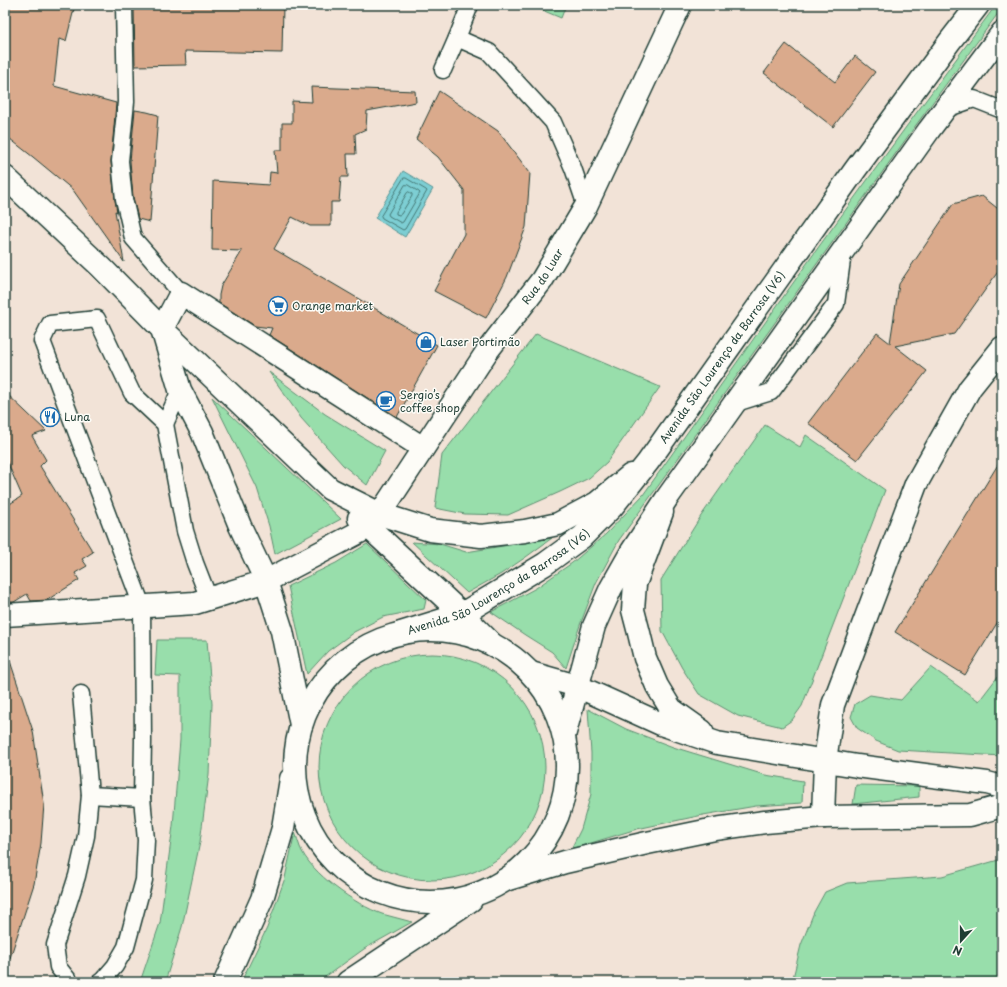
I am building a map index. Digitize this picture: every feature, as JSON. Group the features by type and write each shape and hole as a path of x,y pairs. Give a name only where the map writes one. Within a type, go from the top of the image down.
{"street":[{"name":"Rua do Luar","path":"374,520 488,350 542,280 586,206 680,5"},
{"name":"Avenida São Lourenço da Barrosa (V6)","path":"225,982 262,899 283,828 301,725 310,703 322,684 338,666 357,651 378,640 462,614 545,564 582,537 612,507 648,462 855,170 978,5"},
{"name":"Avenida São Lourenço da Barrosa (V6)","path":"564,736 594,626 611,588 632,551 667,498 943,110 1002,33"},
{"path":"5,177 101,266 162,329 330,489 374,520 493,645"},
{"path":"301,725 282,631 266,580 240,526 202,432 180,390 162,329 181,293 422,448"},
{"path":"823,817 825,761 833,706 916,484 970,388 1002,348"},
{"path":"5,615 195,603 266,580 374,520 430,530 481,536 525,531 558,524 597,503 648,462"},
{"path":"667,498 635,584 633,610 645,658 657,686 672,709 717,743"},
{"name":"Avenida São Lourenço da Barrosa (V6)","path":"348,982 484,891 505,880 524,866 540,848 556,821 567,783 567,759 564,736 557,713 546,692 532,674 514,657 493,645 472,636 448,631 424,630 401,633"},
{"path":"532,674 577,686 661,724 717,743 857,766 987,783 1002,787"},
{"name":"Avenida São Lourenço da Barrosa (V6)","path":"296,748 295,772 298,796 306,818 316,839 331,858 349,874 369,887 391,896 414,901 438,902 461,899 484,891"},
{"path":"505,880 565,862 715,829 765,822 823,817 970,814 1002,806"}],"lane":[{"path":"124,5 126,102 120,161 124,198 133,238 181,293"},
{"path":"443,70 470,5"},
{"path":"457,38 489,52 553,122 573,168 586,206"},
{"path":"943,110 974,99 1002,110"},
{"path":"100,982 115,966 126,948 144,880 146,840 142,798 142,606 42,341 50,324 97,318 132,393 165,424"},
{"path":"180,390 165,424 185,531 195,563 209,599"},
{"path":"70,982 58,967 55,944 77,876 86,836 90,795 81,694"},
{"path":"90,795 142,798"}],"green space":[{"path":"530,5 566,5 561,18"},
{"path":"996,5 1002,5 1002,8 916,125 619,540 596,583 566,668 552,652 491,612 536,588 572,563 606,534 643,495 820,245"},
{"path":"536,334 660,387 607,462 589,478 508,515 465,514 435,508 442,455"},
{"path":"269,372 325,414 385,451 367,485 343,465 301,418"},
{"path":"212,397 341,519 275,554 269,526 257,488"},
{"path":"765,425 800,447 806,435 885,490 802,706 792,720 782,727 738,716 699,694 682,668 662,631 661,580 701,516"},
{"path":"552,538 501,574 467,593 412,542 440,544 466,552"},
{"path":"367,544 426,600 424,609 383,617 354,632 328,651 307,674 288,586 336,563"},
{"path":"157,640 207,640 212,704 209,774 200,842 182,927 165,982 140,982 160,923 173,826 180,740 180,676 155,675"},
{"path":"432,654 454,656 475,663 495,673 512,687 526,704 536,724 543,745 545,767 543,789 536,810 526,830 512,847 495,861 475,871 454,878 432,880 410,878 389,871 369,861 352,847 338,830 328,810 321,789 319,767 321,745 328,724 338,704 352,687 369,673 389,663 410,656"},
{"path":"931,667 979,701 1002,671 1002,756 898,750 876,741 857,728 851,717 855,704 870,695 901,700"},
{"path":"588,709 626,729 673,747 765,775 803,781 802,803 756,806 703,815 637,829 571,849 581,829 591,794 591,753"},
{"path":"856,785 919,786 919,797 853,804"},
{"path":"295,832 305,857 323,877 335,887 371,910 412,922 364,949 318,982 241,982 267,928 285,878"},
{"path":"1002,859 1002,982 792,982 801,945 814,912 825,892 847,883 942,876"}],"water":[{"path":"403,171 433,189 405,237 375,218"}],"building":[{"path":"5,5 75,5 66,41 59,39 54,86 116,103 111,162 117,212 115,211 124,262 73,190 5,135"},
{"path":"134,5 283,5 282,53 185,51 186,65 135,66"},
{"path":"786,44 835,82 855,56 875,72 833,127 764,73"},
{"path":"311,87 415,91 416,102 367,111 366,129 355,134 356,154 347,154 348,177 341,177 339,202 331,202 331,226 310,226 292,217 274,249 437,345 397,417 269,335 272,328 255,326 219,303 221,286 242,251 212,250 213,181 269,185 270,172 277,173 275,150 282,150 282,123 292,123 292,101 312,102"},
{"path":"439,91 498,131 530,173 526,227 507,277 486,318 434,291 464,234 464,190 438,157 416,139"},
{"path":"135,110 158,115 150,222 138,219 133,197 130,161"},
{"path":"982,196 1002,212 1002,266 954,334 895,346 927,371 857,460 808,423 877,333 890,343 899,284 953,204"},
{"path":"5,392 46,431 32,436 46,460 40,466 93,552 82,559 87,566 75,573 79,580 47,600 31,601 27,594 14,602 5,602 5,507 22,496 5,457"},
{"path":"1002,458 1002,615 965,675 895,632"},
{"path":"10,661 33,731 44,804 41,843 34,884 10,958 5,958 5,662"}],"place":[{"name":"Orange market","path":"278,306"},
{"name":"Laser Portimão","path":"426,342"},
{"name":"Sergio’s coffee shop","path":"386,401"},
{"name":"Luna","path":"50,417"}]}
